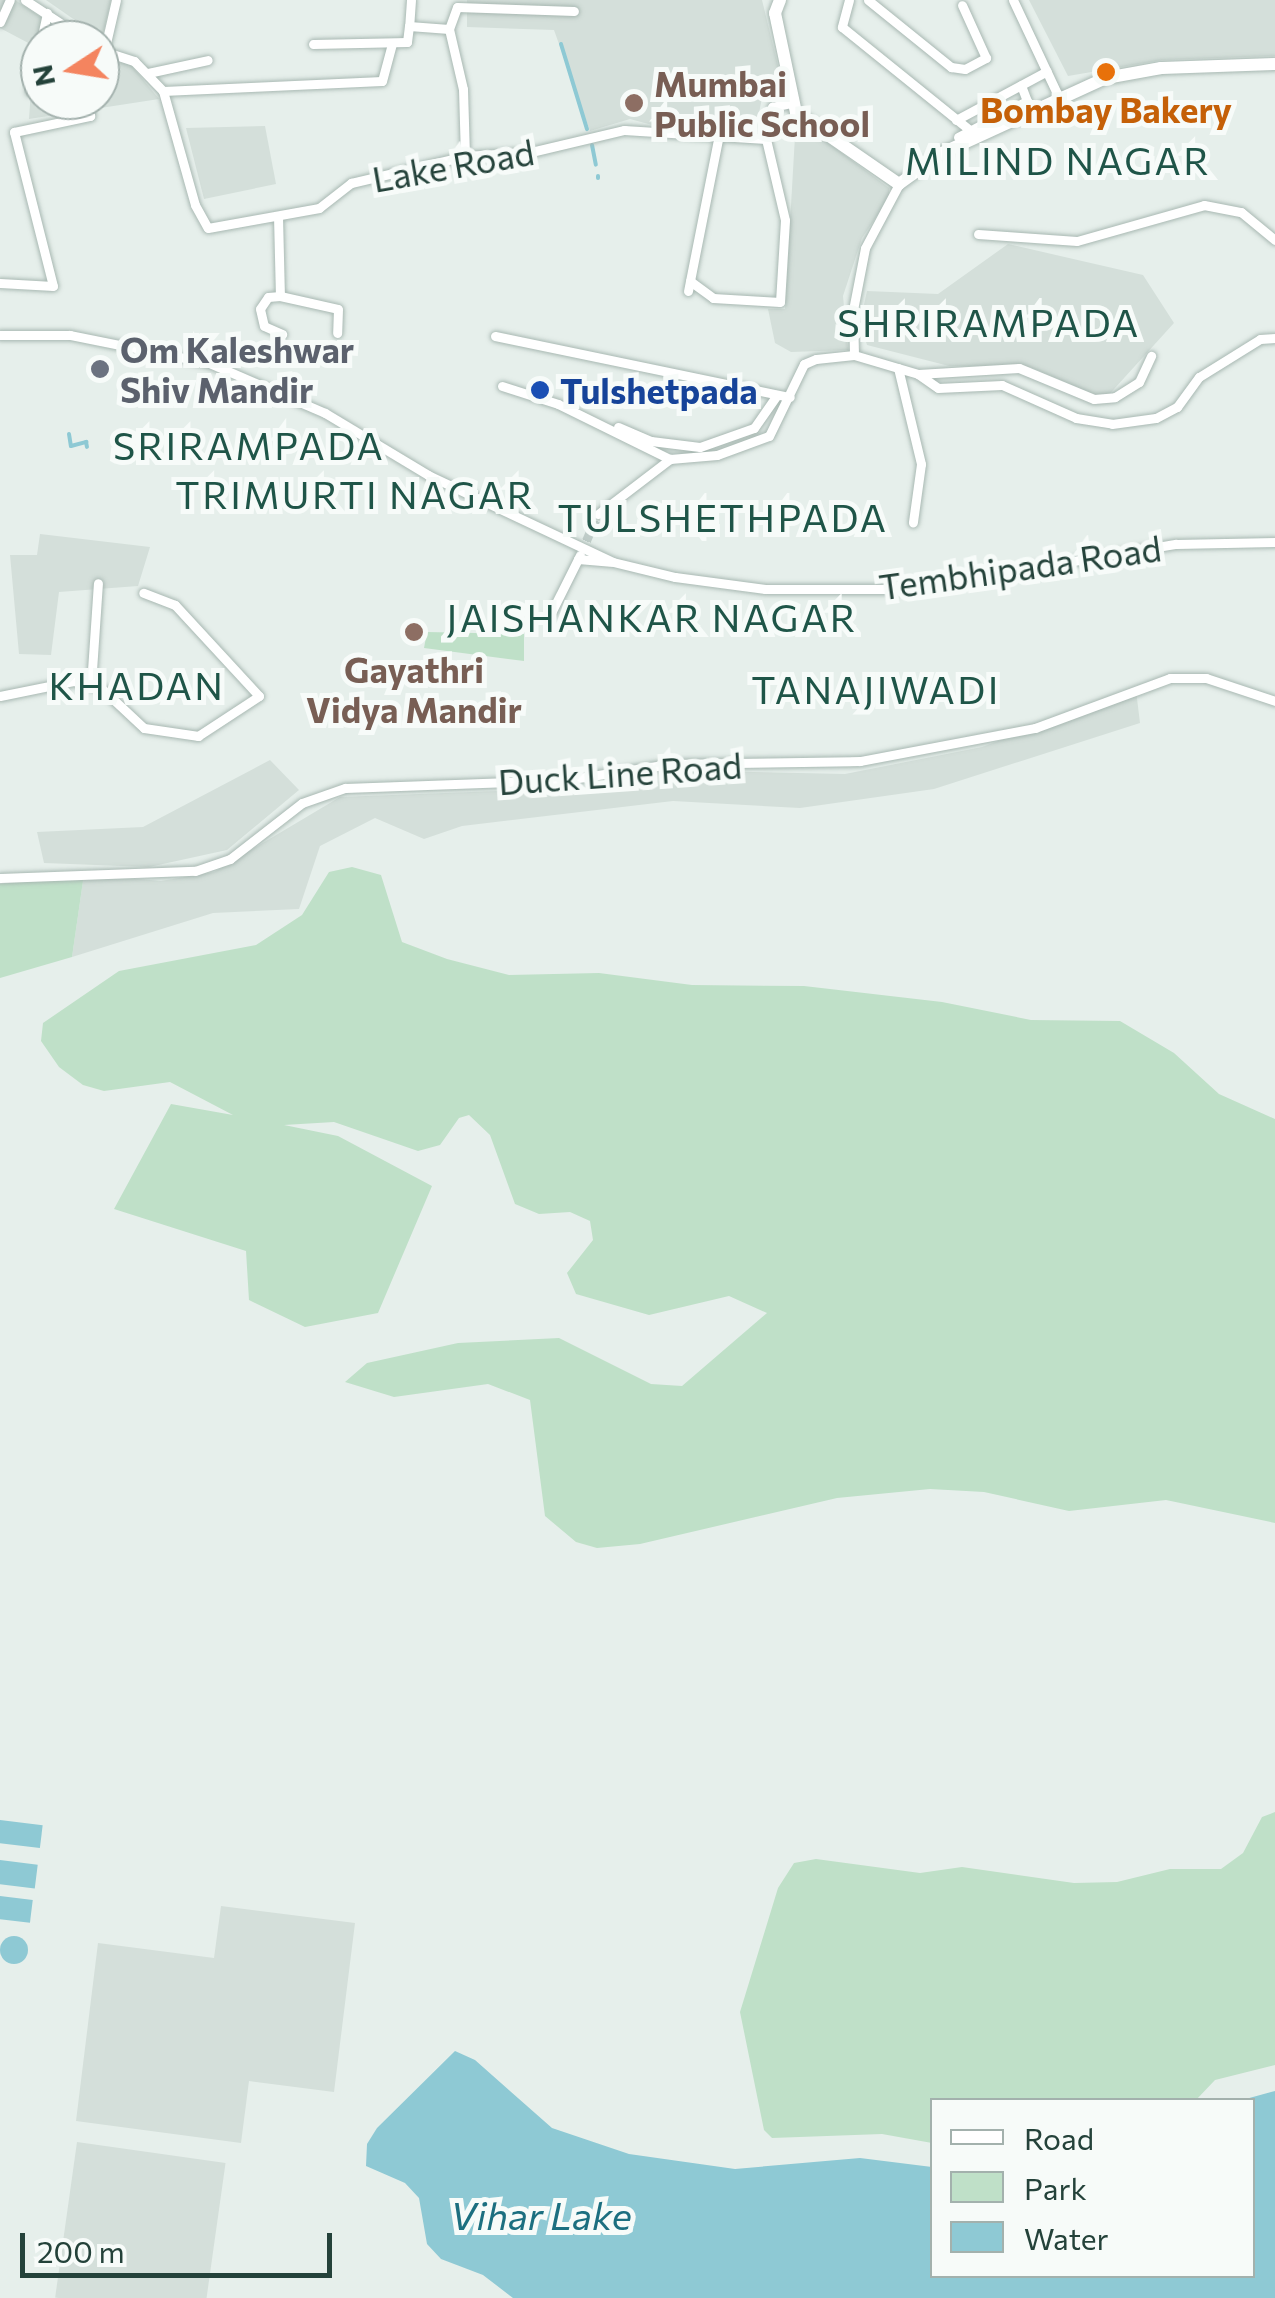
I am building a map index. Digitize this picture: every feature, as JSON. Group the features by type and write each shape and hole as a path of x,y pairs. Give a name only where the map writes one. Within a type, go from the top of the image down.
{"street":[{"path":"0,22 10,0"},
{"path":"26,0 57,20"},
{"path":"43,20 50,0"},
{"path":"313,44 407,42 410,0"},
{"path":"780,0 776,13 792,103 824,138 899,184"},
{"path":"849,0 842,27 973,133"},
{"path":"868,0 951,67 965,70 986,58 961,3 974,0"},
{"path":"1013,0 1060,100"},
{"path":"465,156 464,89 449,29 457,7 574,11"},
{"path":"408,26 449,29"},
{"path":"163,90 382,81 392,43"},
{"name":"Lake Road","path":"120,60 148,73 163,90 195,205 208,228 319,208 351,184 465,156 531,152 624,130 718,140 766,138"},
{"path":"148,73 208,60"},
{"path":"958,137 1060,100 1106,78 1162,68 1275,64"},
{"path":"956,120 1047,71"},
{"path":"854,355 852,310 864,248 899,184 1027,100 1021,85"},
{"path":"718,140 689,286 713,298 780,302 785,220 766,138 772,107 792,103"},
{"path":"0,283 53,286 14,132 71,120"},
{"path":"978,234 1077,241 1204,205 1242,212 1275,240"},
{"path":"278,216 280,296"},
{"path":"282,334 264,326 260,309 268,298 280,296 338,309 336,334"},
{"path":"0,335 70,335 209,363 325,413 428,475 612,562"},
{"path":"495,336 790,397"},
{"path":"598,514 670,459 717,454 769,436 804,364 854,355 918,374 938,388 1011,387 1076,418 1112,424 1166,412 1199,377 1260,339 1275,338"},
{"path":"918,374 1019,368 1094,399 1115,397 1139,382 1151,356"},
{"path":"898,368 920,464 914,522"},
{"path":"502,386 558,404 670,459"},
{"path":"618,427 651,441 700,447 754,428 778,395"},
{"name":"Tembhipada Road","path":"612,562 765,589 906,589 1176,544 1275,542"},
{"path":"550,615 579,557 612,562"},
{"path":"92,685 98,583"},
{"path":"0,696 36,687 92,685 116,698 144,728 198,736 259,696 175,606 143,593"},
{"name":"Duck Line Road","path":"0,878 195,871 230,859 302,803 345,788 565,780 670,764 860,761 1035,728 1170,678 1206,678 1275,702"}],"shaded area":[{"path":"0,0 15,0 46,20 20,20 20,39 0,28"},
{"path":"46,0 111,0 106,20 75,20"},
{"path":"467,0 762,0 782,82 763,93 755,133 682,133 630,119 590,131 554,30 467,27"},
{"path":"1029,0 1275,0 1275,56 1162,60 1068,76"},
{"path":"120,61 131,65 159,99 120,105"},
{"path":"796,119 889,188 889,198 862,238 843,296 848,350 791,352 775,343 768,309 785,309"},
{"path":"265,126 276,184 204,199 186,128"},
{"path":"1008,244 1143,275 1174,323 1105,399 1030,367 949,366 867,345 860,323 867,291 938,294"},
{"path":"40,534 150,547 138,586 59,592 51,655 19,654 10,555 37,555"},
{"path":"1136,690 1140,723 934,789 800,808 673,801 462,826 424,839 375,818 320,846 299,909 213,913 72,957 84,874 161,881 214,872 340,797 572,788 667,770 845,774 982,747"},
{"path":"270,760 299,790 227,850 149,867 44,863 37,832 143,827"},
{"path":"221,1906 355,1923 334,2092 249,2081 241,2143 76,2121 98,1943 214,1958"},
{"path":"77,2142 226,2163 207,2298 55,2297"}],"green space":[{"path":"427,632 524,634 524,661 424,648"},
{"path":"352,867 381,875 402,942 447,959 509,975 599,973 692,985 804,986 942,1002 1031,1020 1120,1021 1174,1053 1219,1094 1275,1119 1275,1523 1166,1500 1069,1511 984,1492 930,1489 837,1498 640,1544 597,1548 576,1542 545,1516 530,1400 488,1384 394,1397 345,1382 367,1363 458,1343 559,1338 651,1384 682,1386 767,1313 729,1296 649,1315 576,1294 567,1273 593,1240 590,1221 570,1212 539,1214 515,1204 490,1135 469,1115 459,1118 440,1145 418,1151 334,1122 284,1125 338,1136 432,1186 378,1313 305,1327 249,1300 246,1251 114,1209 171,1104 233,1115 170,1082 104,1091 83,1085 59,1067 41,1041 43,1023 119,971 256,945 302,915 329,872"},
{"path":"84,874 72,957 0,978 0,884"},
{"path":"1275,1812 1275,2065 1215,2080 1198,2098 930,2098 930,2143 882,2134 772,2138 764,2130 740,2012 778,1888 794,1863 816,1859 920,1873 962,1867 1074,1883 1117,1882 1170,1869 1221,1869 1243,1853 1262,1817"}],"water":[{"path":"0,1820 43,1825 40,1848 0,1843"},
{"path":"0,1860 38,1865 35,1888 0,1884"},
{"path":"0,1896 33,1900 30,1923 0,1919"},
{"path":"14,1936 24,1940 28,1950 24,1960 14,1964 4,1960 0,1950 4,1940"},
{"name":"Vihar Lake","path":"455,2051 475,2060 552,2128 629,2154 735,2169 860,2158 930,2167 930,2278 1255,2278 1255,2098 1249,2098 1275,2091 1275,2298 513,2298 483,2275 441,2259 427,2244 419,2198 405,2183 366,2166 367,2144 377,2128"}],"waterway":[{"path":"561,44 587,129"},
{"path":"592,145 596,165"},
{"path":"69,434 71,446 86,442 87,447"}],"tunnel":[{"path":"581,553 598,514"}],"place":[{"name":"Bombay Bakery","path":"1106,72"},
{"name":"Mumbai Public School","path":"634,103"},
{"name":"Om Kaleshwar Shiv Mandir","path":"100,369"},
{"name":"Tulshetpada","path":"540,390"},
{"name":"Gayathri Vidya Mandir","path":"414,632"}],"district":[{"name":"MILIND NAGAR","path":"1058,160"},
{"name":"SHRIRAMPADA","path":"989,322"},
{"name":"SRIRAMPADA","path":"249,445"},
{"name":"TRIMURTI NAGAR","path":"355,494"},
{"name":"TULSHETHPADA","path":"723,517"},
{"name":"JAISHANKAR NAGAR","path":"652,617"},
{"name":"KHADAN","path":"137,685"},
{"name":"TANAJIWADI","path":"876,689"}]}
